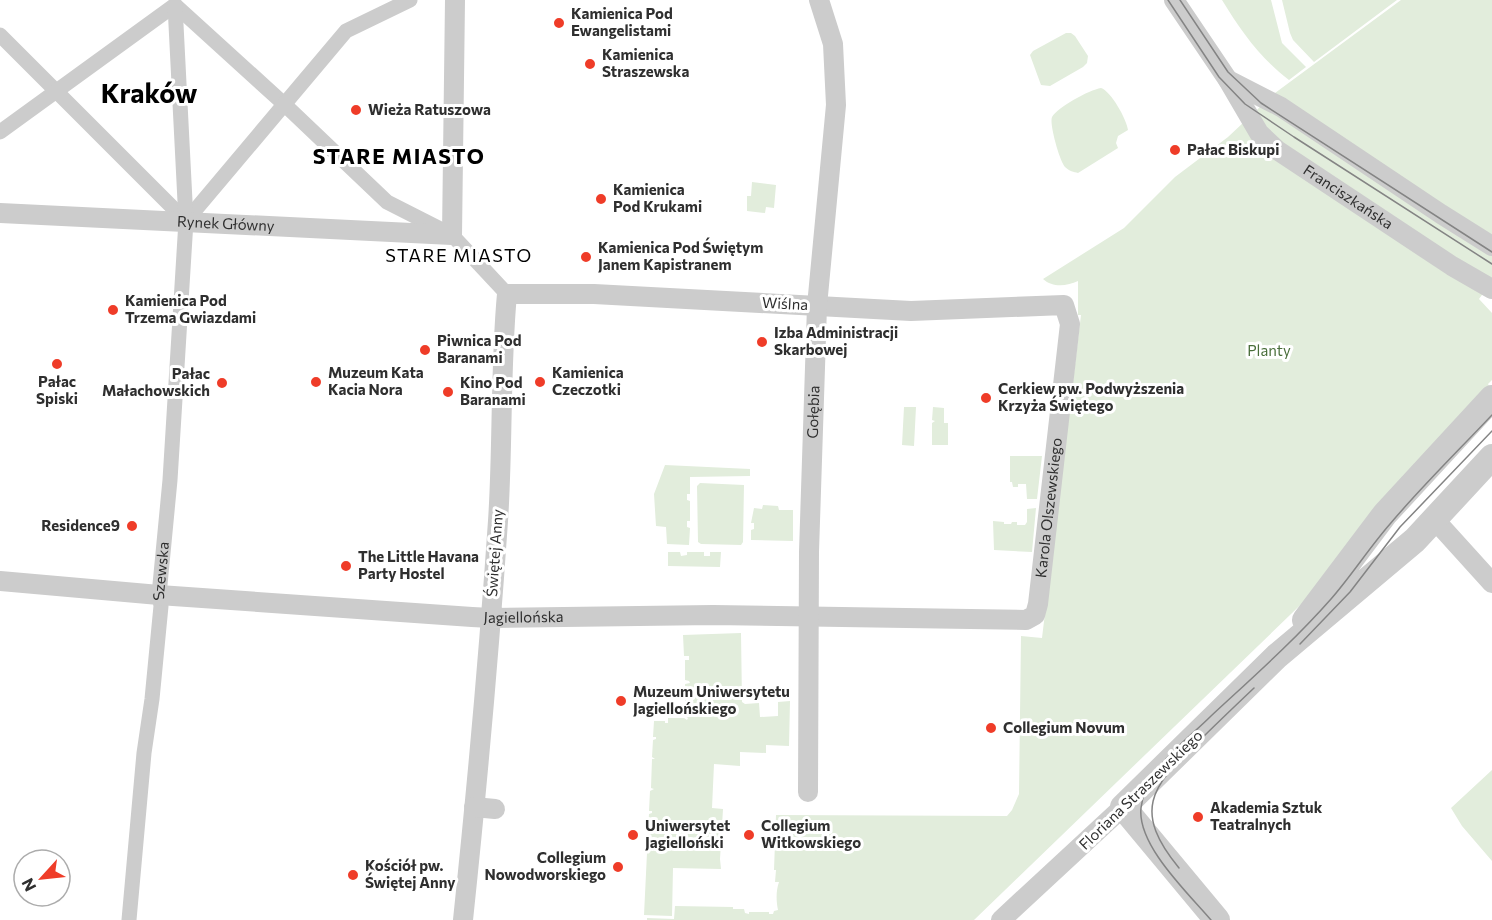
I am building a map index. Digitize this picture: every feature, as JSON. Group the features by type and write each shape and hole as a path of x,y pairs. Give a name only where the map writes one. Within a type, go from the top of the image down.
{"street":[{"path":"0,35 186,221 346,31 410,0"},
{"path":"452,235 455,0"},
{"name":"Gołębia","path":"808,792 809,617 817,306 836,105 834,44 819,0"},
{"name":"Franciszkańska","path":"1174,0 1228,80 1259,133 1277,150 1452,267 1492,289"},
{"path":"0,132 175,4 387,202 452,235 507,294"},
{"name":"Szewska","path":"129,920 144,753 161,606 159,595 171,468 183,284 186,221 175,4"},
{"name":"Franciszkańska","path":"1228,80 1281,107 1492,246"},
{"name":"Rynek Główny","path":"0,213 452,235"},
{"name":"Wiślna","path":"507,294 594,294 912,311 1064,305"},
{"name":"Świętej Anny","path":"463,920 498,519 507,294"},
{"name":"Karola Olszewskiego","path":"1038,604 1070,324 1064,305"},
{"name":"Floriana Straszewskiego","path":"1277,656 1385,514 1492,398"},
{"name":"Floriana Straszewskiego","path":"1001,920 1123,807 1277,656 1415,540 1492,456"},
{"path":"1435,520 1492,583"},
{"name":"Jagiellońska","path":"0,581 159,595 491,618 713,615 1026,620 1035,615 1038,604"},
{"path":"474,807 495,809"},
{"path":"1123,807 1217,920"}],"green space":[{"path":"1222,0 1271,0 1282,43 1306,67 1289,80 1269,63 1252,43"},
{"path":"1282,0 1397,0 1314,62 1293,40"},
{"name":"Planty","path":"1401,0 1492,0 1492,281 1479,299 1492,313 1492,380 1489,386 1318,588 974,920 647,920 647,918 674,919 675,906 733,907 733,909 744,909 745,913 749,914 749,912 769,912 773,914 778,910 779,882 775,882 776,870 774,870 776,815 1007,816 1012,810 1019,794 1021,636 1042,638 1081,315 1078,315 1078,281 1060,285 1051,284 1043,279 1124,228 1175,177 1228,137 1275,93"},
{"path":"1066,33 1075,36 1088,56 1087,63 1050,86 1041,85 1030,55 1033,51"},
{"path":"1101,88 1118,106 1128,130 1118,136 1116,143 1118,148 1078,173 1073,172 1065,167 1060,158 1053,135 1052,117 1074,100"},
{"path":"752,182 776,185 774,208 766,207 765,213 747,211 747,196 751,196"},
{"path":"904,407 916,407 914,446 902,445"},
{"path":"933,407 944,408 944,423 948,423 948,445 932,445 932,423 935,421 932,420"},
{"path":"1010,456 1042,456 1037,499 1027,499 1026,484 1013,487 1010,482"},
{"path":"665,465 750,469 750,476 690,477 690,494 687,494 687,500 690,501 690,521 687,521 687,527 690,528 689,545 667,544 666,527 656,526 654,494"},
{"path":"700,483 744,485 743,542 741,545 698,542 697,486"},
{"path":"763,505 778,506 779,510 793,510 793,541 751,540 751,530 754,529 754,523 751,523 754,508 762,509"},
{"path":"1036,508 1032,552 994,550 993,521 1004,522 1004,524 1017,522 1017,525 1025,525 1027,509"},
{"path":"668,552 680,552 681,556 687,555 687,552 704,552 704,556 710,556 710,552 721,552 720,567 668,566"},
{"path":"741,633 742,702 745,704 759,703 760,717 778,716 778,702 790,701 789,746 766,745 766,753 740,752 740,766 714,764 712,808 723,809 721,869 673,868 672,916 644,915 648,832 651,832 648,829 649,814 652,813 649,811 650,791 654,789 651,788 652,759 655,759 652,757 653,740 656,739 653,737 654,721 668,723 668,718 687,720 688,718 685,716 685,684 690,683 685,680 685,660 689,660 689,656 684,656 683,635"},
{"path":"1492,770 1492,861 1462,826 1451,808"}],"tram line":[{"path":"1168,0 1219,77 1245,104 1492,264"},
{"path":"1180,0 1228,72 1261,103 1492,252"},
{"path":"1211,920 1166,868 1147,837 1142,822 1141,808 1150,781 1178,746 1317,615 1402,510 1492,415"},
{"path":"1300,644 1350,592 1400,527 1492,431"},
{"path":"1179,868 1156,831 1152,815 1153,801 1168,773 1254,688"}],"place":[{"name":"Kamienica Pod Ewangelistami","path":"559,23"},
{"name":"Kamienica Straszewska","path":"590,64"},
{"name":"Wieża Ratuszowa","path":"356,110"},
{"name":"Pałac Biskupi","path":"1175,150"},
{"name":"Kamienica Pod Krukami","path":"601,199"},
{"name":"Kamienica Pod Świętym Janem Kapistranem","path":"586,257"},
{"name":"Kamienica Pod Trzema Gwiazdami","path":"113,310"},
{"name":"Izba Administracji Skarbowej","path":"762,342"},
{"name":"Piwnica Pod Baranami","path":"425,350"},
{"name":"Pałac Spiski","path":"57,364"},
{"name":"Muzeum Kata Kacia Nora","path":"316,382"},
{"name":"Kamienica Czeczotki","path":"540,382"},
{"name":"Pałac Małachowskich","path":"222,383"},
{"name":"Kino Pod Baranami","path":"448,392"},
{"name":"Cerkiew pw. Podwyższenia Krzyża Świętego","path":"986,398"},
{"name":"Residence9","path":"132,526"},
{"name":"The Little Havana Party Hostel","path":"346,566"},
{"name":"Muzeum Uniwersytetu Jagiellońskiego","path":"621,701"},
{"name":"Collegium Novum","path":"991,728"},
{"name":"Akademia Sztuk Teatralnych","path":"1198,817"},
{"name":"Uniwersytet Jagielloński","path":"633,835"},
{"name":"Collegium Witkowskiego","path":"749,835"},
{"name":"Collegium Nowodworskiego","path":"618,867"},
{"name":"Kościół pw. Świętej Anny","path":"353,875"}],"district":[{"name":"Kraków","path":"149,94"},
{"name":"STARE MIASTO","path":"399,157"},
{"name":"STARE MIASTO","path":"459,256"}]}
